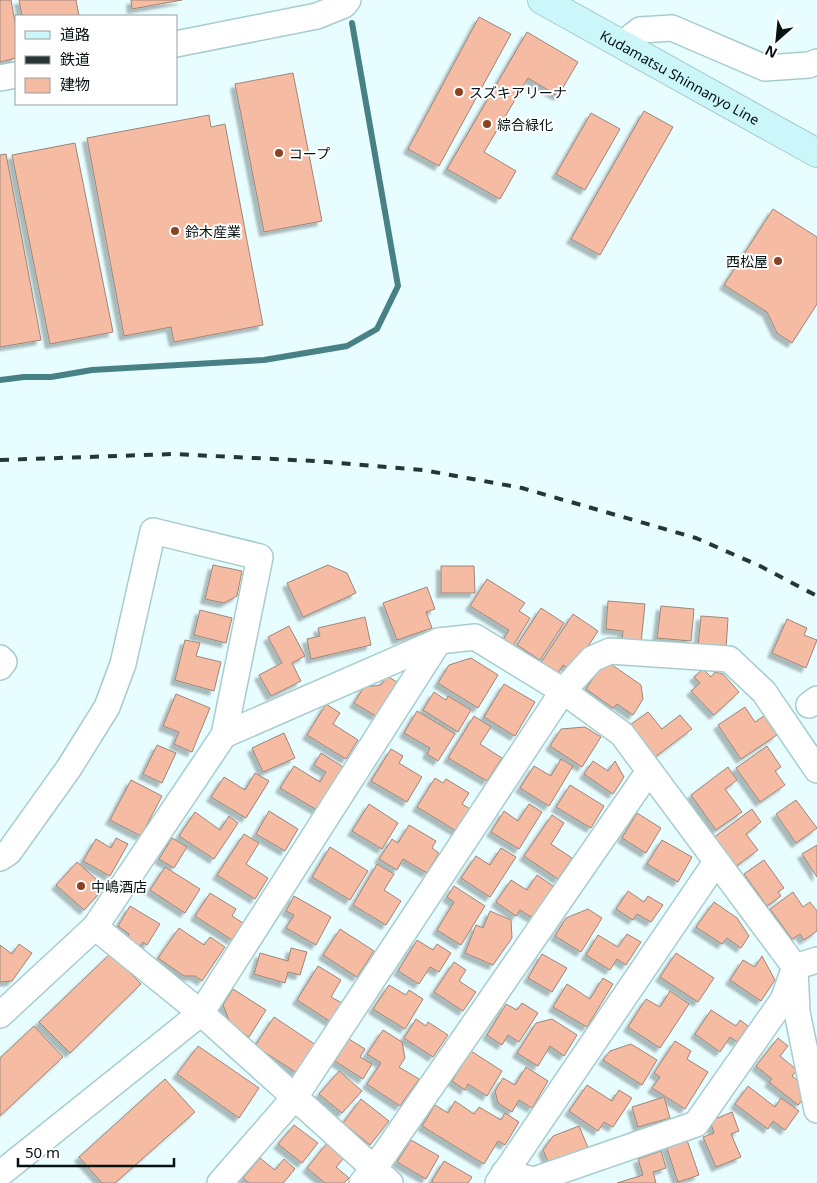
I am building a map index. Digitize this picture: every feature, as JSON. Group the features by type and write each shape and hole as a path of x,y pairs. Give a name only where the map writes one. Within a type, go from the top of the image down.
{"main road":[{"name":"Kudamatsu Shinnanyo Line","path":"542,0 817,153"}],"street":[{"path":"178,44 317,16 344,5 348,0"},
{"path":"622,44 640,30 672,28 766,68 808,65 817,62"},
{"path":"0,78 15,75"},
{"path":"0,858 9,852 69,768 107,707 123,664 153,531 260,558 224,735 95,927 1,1012"},
{"path":"224,735 439,641 475,637 563,691 622,734 716,862 806,964"},
{"path":"0,1174 201,1013 439,641"},
{"path":"220,1183 294,1097 563,691 592,659 610,651 729,659 764,692 817,770"},
{"path":"0,658 4,662 0,667"},
{"path":"95,927 201,1013 294,1097 375,1178 649,771"},
{"path":"501,1178 716,862"},
{"path":"806,964 797,1012 817,1110"},
{"path":"501,1178 534,1180 696,1124 806,964"}],"building":[{"path":"0,0 11,0 15,22 15,58 0,62"},
{"path":"19,0 76,0 79,15 22,15"},
{"path":"131,0 182,0 132,9"},
{"name":"スズキアリーナ","path":"479,17 511,34 439,166 408,149"},
{"name":"綜合緑化","path":"527,32 578,62 558,96 528,78 484,152 516,171 500,199 447,169"},
{"name":"コープ","path":"293,73 322,221 264,232 235,84"},
{"path":"644,111 673,127 600,255 571,239"},
{"path":"591,113 620,129 585,190 556,174"},
{"name":"鈴木産業","path":"209,115 211,127 225,124 263,325 174,342 171,327 124,336 87,138"},
{"path":"75,143 113,332 50,344 12,155"},
{"path":"6,154 41,340 0,347 0,155"},
{"name":"西松屋","path":"773,209 817,237 817,304 792,343 777,333 767,312 724,285"},
{"path":"213,565 242,571 237,596 224,603 205,599"},
{"path":"328,565 347,573 356,593 303,617 287,583"},
{"path":"441,566 474,566 475,593 441,593"},
{"path":"487,579 525,603 519,611 530,618 513,646 503,640 509,630 470,606"},
{"path":"427,587 435,609 426,612 432,628 397,640 383,603"},
{"path":"608,601 645,604 641,643 622,641 623,631 606,629"},
{"path":"661,606 694,609 691,641 657,638"},
{"path":"541,608 564,623 540,660 517,645"},
{"path":"200,610 232,618 226,643 194,635"},
{"path":"573,614 598,631 572,671 563,665 557,675 540,664"},
{"path":"701,616 728,618 726,649 698,646"},
{"path":"365,617 371,645 311,659 307,639 320,636 318,628"},
{"path":"787,619 807,628 804,635 817,640 806,668 772,653"},
{"path":"289,626 305,656 292,663 301,681 271,696 259,675 282,663 268,637"},
{"path":"185,640 200,643 196,656 221,662 214,691 175,680"},
{"path":"471,658 498,675 478,708 438,683 449,665"},
{"path":"605,660 641,685 643,699 633,715 617,704 613,708 586,689"},
{"path":"703,669 711,677 715,672 723,674 739,692 714,715 691,691 700,683 694,677"},
{"path":"387,676 397,682 376,716 354,703 364,687 381,685"},
{"path":"504,684 535,702 515,736 484,717"},
{"path":"434,692 446,700 448,696 471,710 458,732 423,710"},
{"path":"176,694 210,708 192,752 174,744 179,732 163,726"},
{"path":"326,704 340,713 333,724 358,740 346,759 307,735"},
{"path":"745,707 755,722 764,716 777,735 741,759 718,725"},
{"path":"417,711 455,734 438,761 427,754 430,748 404,733"},
{"path":"648,712 662,729 680,715 692,729 655,757 630,725"},
{"path":"474,716 491,727 480,744 502,758 487,781 448,758"},
{"path":"585,727 601,737 582,767 550,746 561,729"},
{"path":"284,733 295,758 263,772 252,748"},
{"path":"157,745 176,753 162,783 143,774"},
{"path":"767,746 781,767 775,771 785,785 760,802 736,768"},
{"path":"391,749 403,756 399,763 422,777 407,802 371,781"},
{"path":"321,753 343,767 317,810 280,788 294,766 320,782 326,772 314,765"},
{"path":"561,759 573,766 549,806 520,788 534,766 551,776"},
{"path":"593,761 608,771 615,761 624,777 613,794 584,774"},
{"path":"728,767 737,780 725,789 742,812 716,830 691,795"},
{"path":"255,773 269,781 246,818 211,797 224,777 245,790"},
{"path":"435,778 443,783 446,779 469,793 462,804 472,810 458,832 417,807"},
{"path":"131,780 162,796 141,836 110,820"},
{"path":"570,785 604,806 591,828 556,807"},
{"path":"796,800 817,828 796,843 776,814"},
{"path":"369,804 398,823 382,849 352,831"},
{"path":"529,804 542,812 519,849 491,832 504,811 518,821"},
{"path":"752,809 761,822 746,834 758,850 735,867 713,838"},
{"path":"269,811 298,829 285,851 256,834"},
{"path":"195,812 220,830 229,816 238,823 214,859 179,836"},
{"path":"637,813 661,828 646,853 622,838"},
{"path":"552,815 564,823 551,844 572,858 558,879 524,856"},
{"path":"409,825 436,841 432,848 439,853 427,873 403,859 397,870 379,859 392,839 398,843"},
{"path":"244,834 259,843 246,864 268,878 255,899 217,875"},
{"path":"116,838 128,844 110,876 83,861 96,839 111,848"},
{"path":"172,838 187,847 174,868 159,859"},
{"path":"662,840 692,857 678,882 647,864"},
{"path":"817,845 817,877 802,854"},
{"path":"330,847 368,871 350,900 312,877"},
{"path":"501,848 516,857 490,897 461,878 476,856 490,865"},
{"path":"764,860 784,888 778,892 781,896 767,906 744,874"},
{"name":"中嶋酒店","path":"77,862 105,887 84,910 56,885"},
{"path":"377,864 394,874 384,890 401,901 386,925 353,905"},
{"path":"165,867 200,889 185,913 150,890"},
{"path":"537,875 553,886 533,918 520,910 516,916 496,902 511,880 527,890"},
{"path":"454,886 485,906 461,945 437,930 454,902 447,897"},
{"path":"628,891 644,902 648,896 663,905 651,922 637,914 633,920 616,909"},
{"path":"793,892 803,907 810,902 817,911 817,931 804,940 800,934 792,939 770,909"},
{"path":"210,893 236,909 232,916 243,923 232,940 195,916"},
{"path":"294,896 331,917 316,945 286,928 294,915 286,911"},
{"path":"714,902 737,918 749,936 741,948 727,938 722,944 696,927"},
{"path":"130,906 160,924 147,945 143,942 138,949 125,941 129,934 118,926"},
{"path":"588,909 602,918 581,952 555,936 566,918"},
{"path":"490,911 511,920 512,938 493,965 465,953 476,925 483,928"},
{"path":"179,928 204,945 210,937 225,947 202,981 195,976 184,976 158,958"},
{"path":"340,929 374,951 357,977 323,955"},
{"path":"627,934 641,942 626,965 617,959 610,970 586,955 598,935 618,947"},
{"path":"417,940 433,950 437,944 451,953 439,972 430,967 419,984 398,971"},
{"path":"19,944 32,953 12,981 0,982 0,945 12,954"},
{"path":"291,948 307,952 300,975 288,972 285,983 254,974 260,953 288,961"},
{"path":"111,953 141,984 70,1053 39,1022"},
{"path":"676,953 714,978 698,1002 660,977"},
{"path":"542,954 567,968 552,992 528,978"},
{"path":"762,956 775,980 761,1001 730,980 743,960 755,967"},
{"path":"454,962 466,970 459,981 476,992 463,1011 434,992"},
{"path":"318,966 341,980 331,997 342,1003 331,1022 297,1000"},
{"path":"603,978 613,984 587,1027 553,1007 567,984 590,999"},
{"path":"389,985 406,995 409,990 423,999 405,1029 373,1009"},
{"path":"233,989 266,1010 249,1037 231,1025 223,1005"},
{"path":"670,991 689,1004 660,1048 628,1027 646,999 660,1007"},
{"path":"522,1003 538,1013 519,1042 508,1035 502,1045 487,1035 506,1004 517,1010"},
{"path":"711,1010 736,1026 740,1020 748,1026 737,1042 730,1037 720,1052 695,1034"},
{"path":"274,1017 316,1045 297,1073 255,1046"},
{"path":"416,1019 426,1026 428,1022 448,1035 433,1057 404,1038"},
{"path":"552,1019 577,1035 564,1056 550,1046 538,1066 517,1053 536,1023"},
{"path":"34,1026 63,1057 0,1116 0,1058"},
{"path":"383,1030 402,1042 405,1058 399,1067 419,1079 400,1106 367,1084 381,1063 367,1054"},
{"path":"778,1038 788,1046 780,1056 797,1070 792,1076 802,1084 806,1096 798,1105 769,1082 772,1079 756,1066"},
{"path":"349,1039 365,1049 360,1057 372,1064 363,1079 335,1061"},
{"path":"675,1041 691,1051 687,1059 708,1072 685,1109 652,1088 660,1077 654,1073"},
{"path":"631,1044 657,1060 642,1085 603,1060 610,1051"},
{"path":"198,1046 259,1088 239,1118 177,1074"},
{"path":"471,1051 502,1071 487,1096 468,1084 465,1090 452,1081"},
{"path":"526,1067 548,1081 532,1108 519,1100 512,1112 498,1103 495,1091 503,1078 515,1085"},
{"path":"339,1071 362,1091 342,1113 319,1094"},
{"path":"165,1079 195,1112 115,1183 102,1183 79,1157"},
{"path":"587,1085 612,1101 619,1090 632,1098 613,1127 604,1122 598,1131 569,1111"},
{"path":"748,1086 775,1107 781,1098 799,1111 785,1130 773,1121 768,1129 735,1104"},
{"path":"664,1097 670,1118 638,1127 632,1107"},
{"path":"361,1099 389,1121 370,1145 343,1123"},
{"path":"455,1101 474,1114 479,1107 501,1120 505,1113 519,1122 505,1145 498,1141 484,1164 422,1126 435,1105 448,1113"},
{"path":"732,1112 739,1131 731,1134 741,1157 716,1167 703,1137 714,1133 710,1121"},
{"path":"294,1125 318,1143 302,1163 278,1144"},
{"path":"579,1126 589,1150 550,1166 543,1150 553,1136"},
{"path":"411,1140 439,1156 426,1179 397,1162"},
{"path":"687,1140 699,1175 678,1182 666,1146"},
{"path":"327,1143 344,1158 336,1167 349,1178 344,1183 325,1183 307,1168"},
{"path":"661,1151 666,1168 653,1172 656,1183 617,1183 643,1175 638,1159"},
{"path":"260,1158 275,1170 284,1159 295,1169 283,1183 249,1183 243,1178"},
{"path":"444,1161 472,1177 468,1183 434,1183 432,1181"}],"waterway":[{"path":"0,380 24,377 51,377 92,370 264,360 347,346 377,329 398,286 352,23"}],"railway":[{"path":"0,460 173,454 314,461 423,470 522,488 696,538 760,566 817,596"}],"place":[{"name":"スズキアリーナ","path":"459,92"},
{"name":"綜合緑化","path":"487,124"},
{"name":"コープ","path":"279,153"},
{"name":"鈴木産業","path":"175,231"},
{"name":"西松屋","path":"778,261"},
{"name":"中嶋酒店","path":"81,886"}]}
